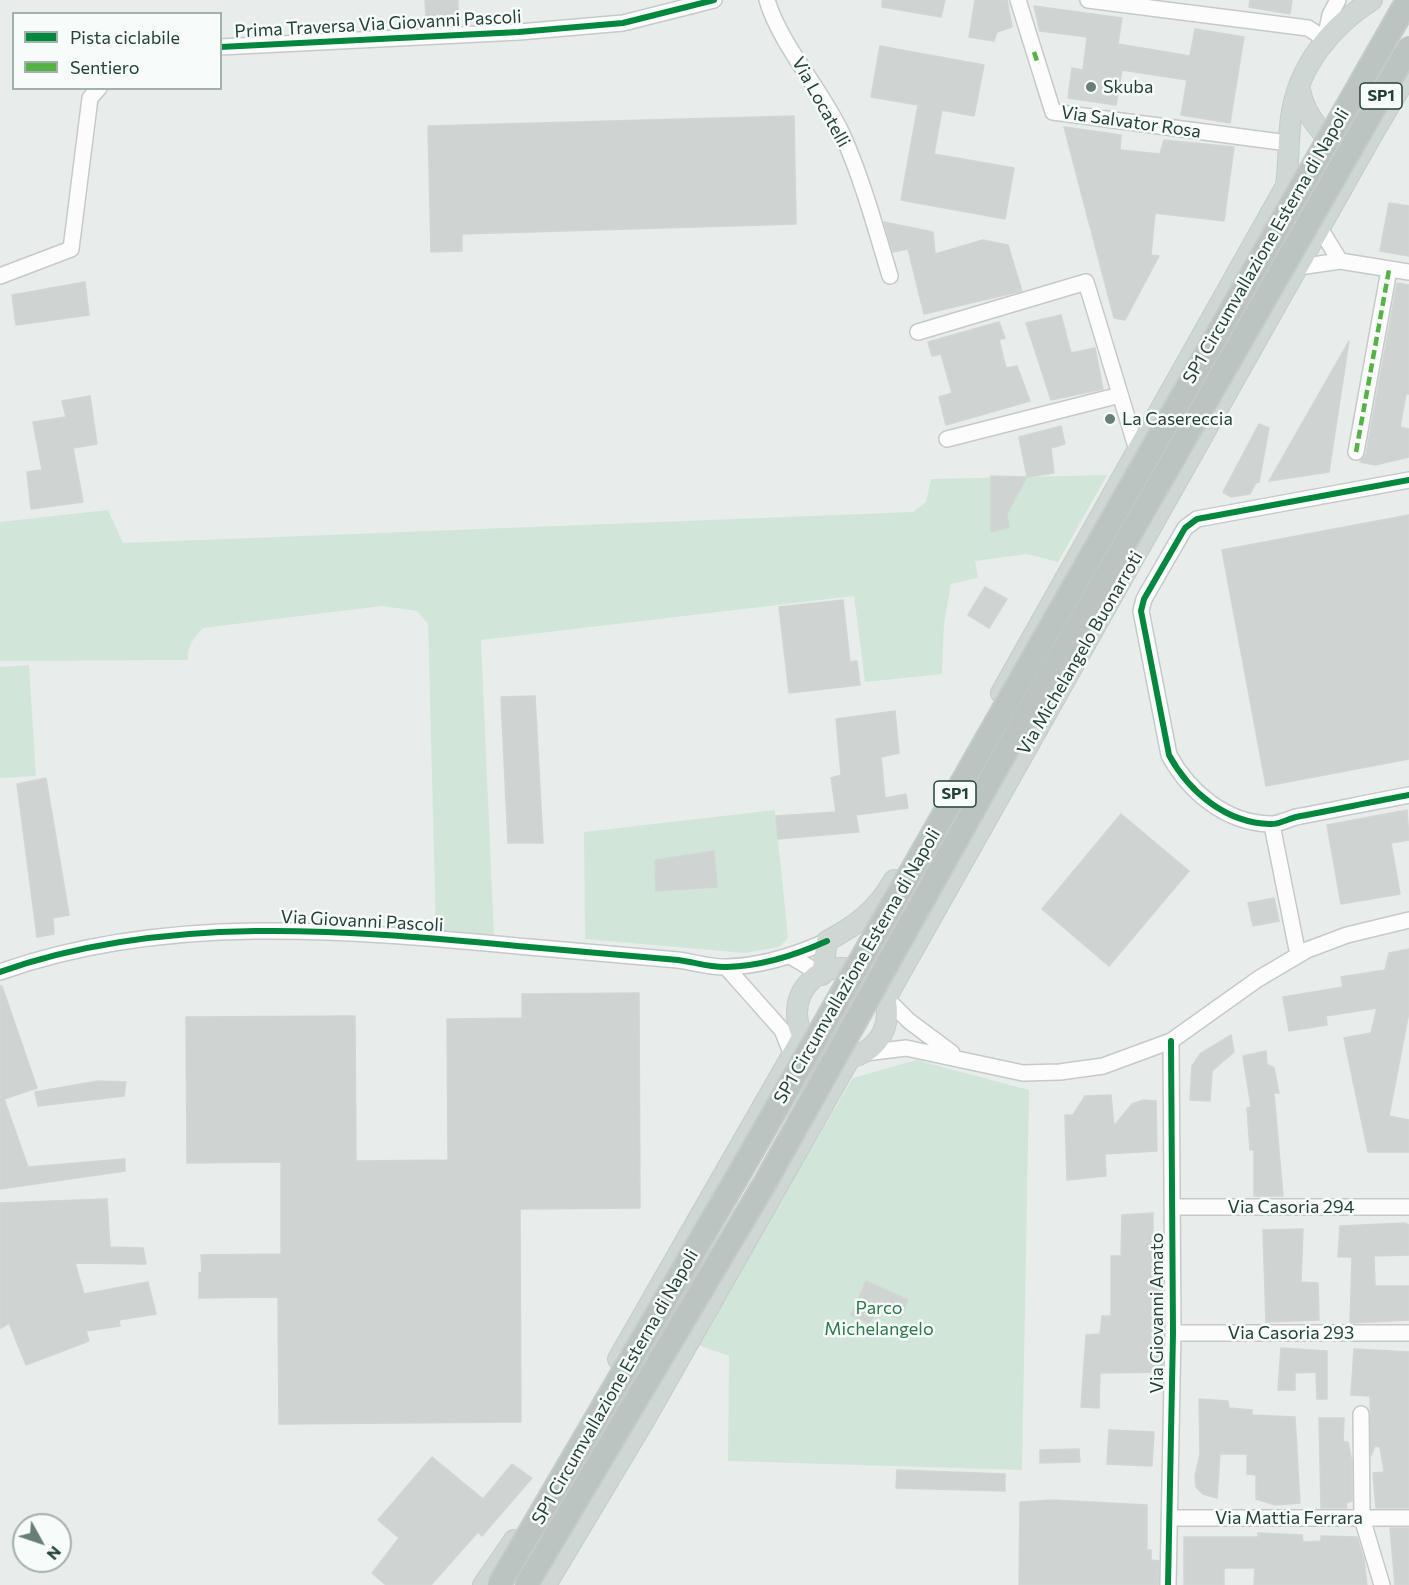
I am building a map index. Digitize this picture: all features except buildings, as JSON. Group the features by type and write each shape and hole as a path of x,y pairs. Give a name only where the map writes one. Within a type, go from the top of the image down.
{"highway":[{"name":"SP1 Circumvallazione Esterna di Napoli","path":"499,1585 739,1174 1408,0"},
{"name":"SP1 Circumvallazione Esterna di Napoli","path":"526,1585 765,1182 1028,712 1409,46"}],"main road":[{"path":"822,975 827,941 867,917 881,903 1286,186 1292,114 1307,68 1325,39 1372,0"},
{"name":"Via Michelangelo Buonarroti","path":"886,998 1409,73"},
{"path":"1300,90 1309,115 1317,126 1336,141 1347,144 1372,135"},
{"path":"546,1585 858,1055 877,1043 885,1029 888,1014 886,998 879,984 867,974 852,968 836,968 810,980 802,991 796,1016 801,1032 814,1049 825,1056 858,1055"},
{"path":"483,1585 518,1535 792,1055 801,1032"}],"street":[{"name":"Prima Traversa Via Giovanni Pascoli","path":"222,48 519,32 623,23 714,0"},
{"name":"Via Locatelli","path":"767,0 773,20 814,81 843,136 890,276"},
{"name":"Via Salvator Rosa","path":"1018,0 1053,112 1288,143"},
{"path":"1088,0 1308,28 1325,39 1330,15 1338,0"},
{"path":"0,276 71,249 90,98 97,90"},
{"path":"1321,230 1340,261"},
{"path":"1299,267 1340,261 1409,272"},
{"path":"1356,452 1389,270"},
{"path":"918,332 1086,282 1137,450"},
{"path":"946,439 1120,395"},
{"path":"1409,480 1197,519 1185,528 1144,598 1141,611 1169,755 1179,774 1195,792 1216,807 1247,821 1272,825 1345,806 1409,795"},
{"path":"1272,825 1298,955"},
{"path":"858,1055 906,1048 957,1057 1023,1073 1060,1072 1104,1066 1171,1041 1257,979 1298,955 1347,935 1409,920"},
{"name":"Via Giovanni Pascoli","path":"0,972 48,955 71,951 176,934 247,930 352,933 511,945 689,961 726,967 792,957 827,941"},
{"path":"792,957 822,975"},
{"path":"726,967 769,1014 788,1039 792,1055"},
{"path":"886,998 909,1021 957,1057"},
{"path":"769,1014 801,1032"},
{"name":"Via Giovanni Amato","path":"1168,1585 1173,1333 1171,1041"},
{"name":"Via Casoria 294","path":"1172,1207 1409,1207"},
{"name":"Via Casoria 293","path":"1173,1333 1409,1333"},
{"path":"1361,1414 1362,1518 1382,1585"},
{"name":"Via Mattia Ferrara","path":"1169,1518 1409,1518"}],"green space":[{"path":"1107,475 1058,562 1027,554 975,561 978,578 951,584 944,624 942,674 865,682 854,596 481,640 494,936 436,932 428,624 417,611 382,606 203,628 190,646 188,660 0,661 0,522 108,510 123,543 913,512 926,502 931,479"},
{"path":"29,665 36,776 0,778 0,667"},
{"path":"775,810 788,938 779,947 745,953 585,939 584,832"},
{"name":"Parco Michelangelo","path":"916,1060 1029,1090 1022,1470 728,1461 729,1356 695,1344 853,1078"}],"marked path":[{"path":"1034,52 1037,61"},
{"path":"1356,452 1389,270"}],"cycle path":[{"path":"222,47 519,32 623,23 714,0"},
{"path":"1409,480 1197,519 1185,528 1144,599 1141,611 1169,755 1187,781 1211,803 1238,818 1273,824 1296,817 1409,795"},
{"path":"0,972 64,953 129,941 196,934 262,931 396,936 678,960 721,967 766,962 827,941"},
{"path":"1168,1585 1173,1333 1171,1041"}],"place":[{"name":"Skuba","path":"1091,87"},
{"name":"La Casereccia","path":"1110,419"}]}
